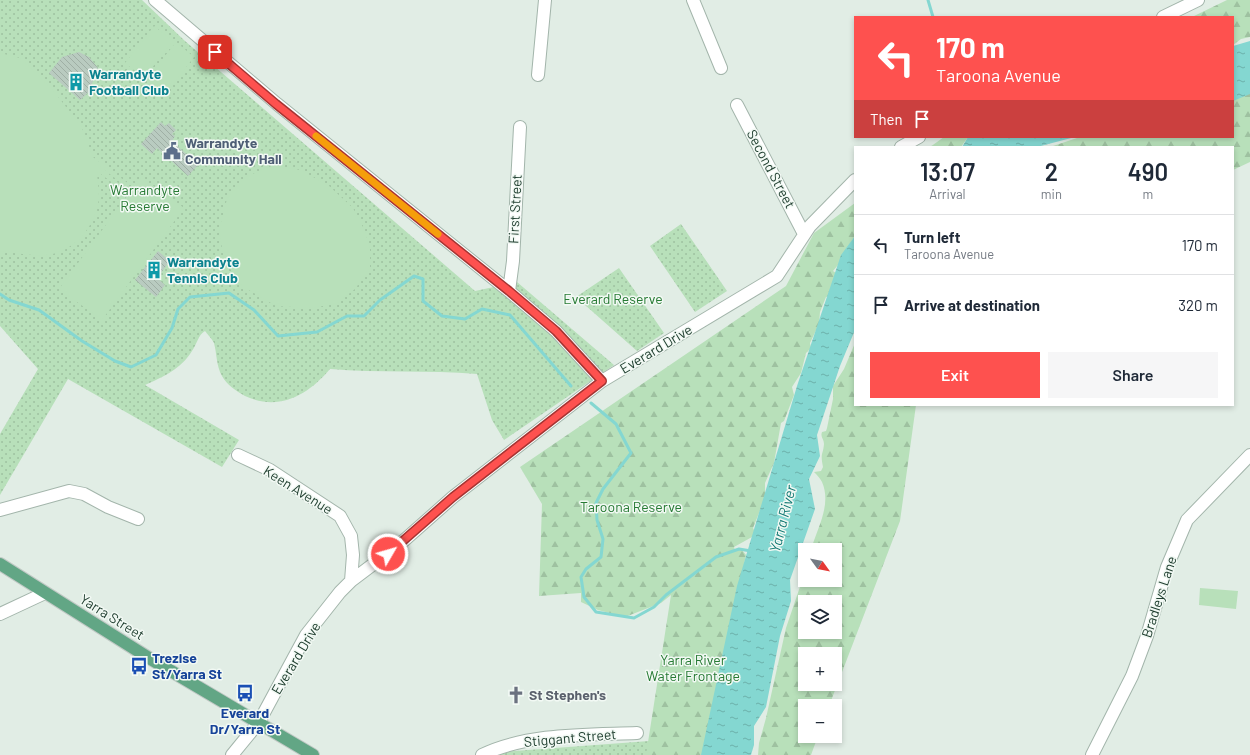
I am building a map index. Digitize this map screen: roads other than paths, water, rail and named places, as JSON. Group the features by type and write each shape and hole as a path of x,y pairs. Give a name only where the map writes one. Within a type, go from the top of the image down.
{"main road":[{"name":"Yarra Street","path":"0,564 149,658 260,722 313,755"}],"street":[{"path":"155,0 276,104 509,291 556,331 602,381"},
{"path":"538,75 545,0"},
{"path":"693,0 721,68"},
{"path":"1165,16 1198,0"},
{"name":"Second Street","path":"737,105 804,234"},
{"name":"First Street","path":"509,291 513,261 520,127"},
{"path":"903,146 917,138"},
{"name":"Everard Drive","path":"232,755 260,722 306,635 340,592 351,581 400,544 453,497 602,381 777,276 804,234 848,185 854,181"},
{"name":"Bradleys Lane","path":"1092,755 1132,676 1147,636 1167,567 1187,520 1250,454"},
{"name":"Keen Avenue","path":"238,455 270,470 340,516 351,536 353,554 351,581"},
{"path":"0,510 58,492 69,491 84,494 108,507 138,519"},
{"path":"0,614 44,593"},
{"name":"Stiggant Street","path":"482,755 515,743 580,735 637,733"}],"water":[{"path":"1250,41 1250,94 1234,101 1234,46"},
{"path":"967,138 1071,138 1041,146 963,146"},
{"name":"Yarra River","path":"854,237 854,332 840,366 817,435 820,456 809,479 815,509 803,543 798,543 798,557 790,580 791,601 780,636 766,707 754,726 754,745 751,755 701,755 737,586 797,386 841,255"}],"waterway":[{"path":"928,0 933,16"},
{"path":"0,294 9,300 39,310 82,341 115,361 131,367 156,355 172,328 178,309 190,297 229,293 254,310 278,336 317,332 347,316 364,316 380,300 414,276 423,279 423,301 442,316 465,319 482,309 510,315 571,386"},
{"path":"591,403 616,424 631,453 603,489 596,503 597,520 603,539 601,557 586,569 581,577 584,597 596,612 634,618 654,607 666,595 716,557 739,549 751,551"}],"place":[{"name":"Warrandyte Football Club","path":"76,82"},
{"name":"Warrandyte Community Hall","path":"172,151"},
{"name":"Warrandyte Tennis Club","path":"154,270"},
{"name":"Trezise St/Yarra St","path":"139,666"},
{"name":"Everard Dr/Yarra St","path":"245,693"},
{"name":"St Stephen's","path":"516,695"}],"park label":[{"name":"Warrandyte Reserve","path":"145,198"},
{"name":"Everard Reserve","path":"613,299"},
{"name":"Taroona Reserve","path":"631,507"},
{"name":"Yarra River Water Frontage","path":"693,668"}]}
